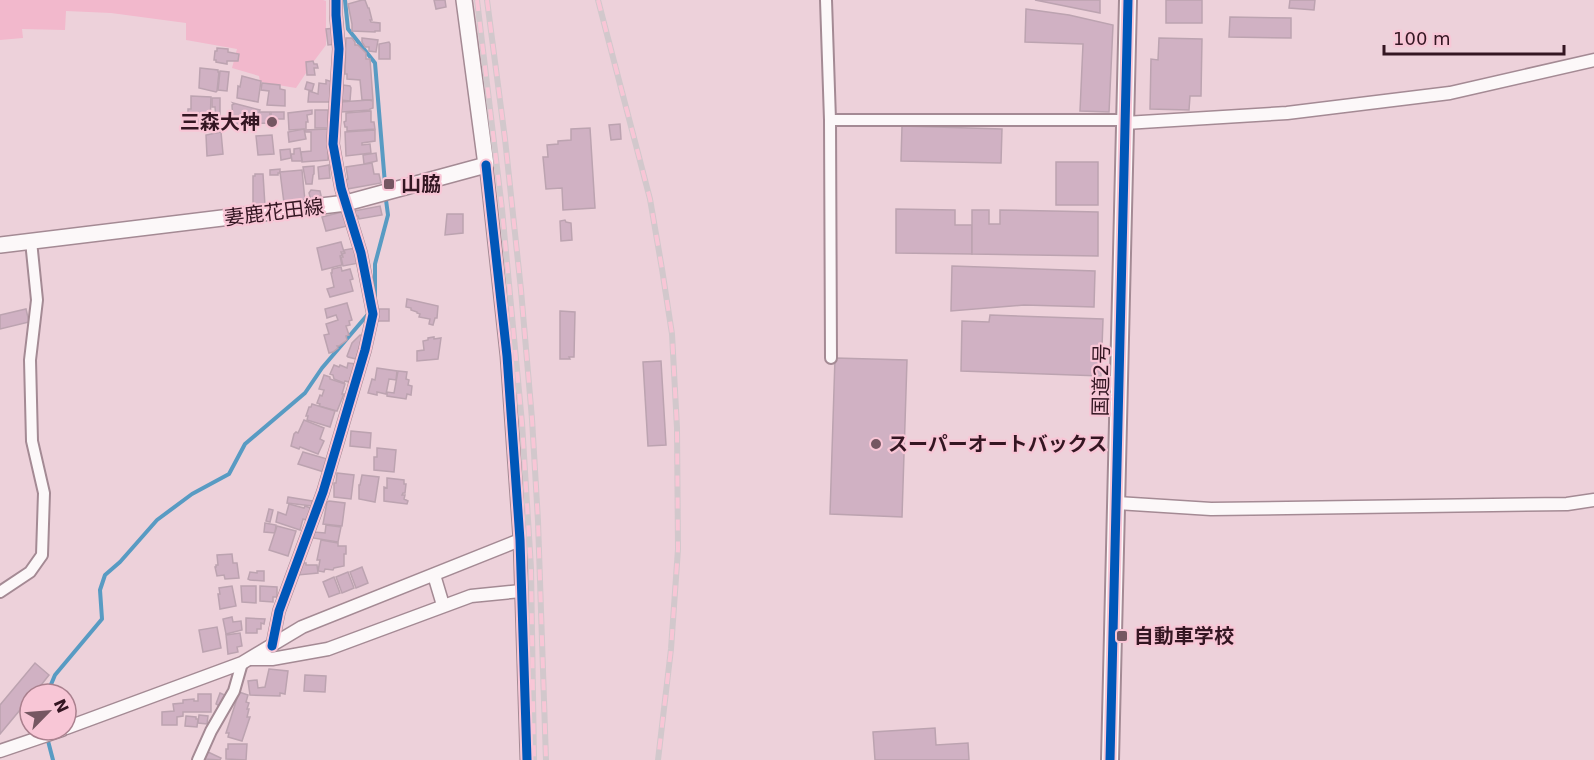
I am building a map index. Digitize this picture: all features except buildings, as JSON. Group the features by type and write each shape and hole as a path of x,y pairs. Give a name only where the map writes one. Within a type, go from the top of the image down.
{"highway":[{"name":"国道2号","path":"1110,760 1128,0"}],"main road":[{"path":"464,0 486,165"},
{"name":"妻鹿花田線","path":"0,245 346,203 486,165"}],"street":[{"path":"272,646 279,611 323,492 373,314 361,253 340,188 333,144 339,49 336,0"},
{"path":"826,0 830,120 831,358"},
{"path":"830,120 1125,122 1287,113 1450,93 1594,60"},
{"path":"486,165 507,356 520,540 527,760"},
{"path":"0,592 30,572 42,555 44,493 32,441 30,360 37,300 31,241"},
{"path":"1117,503 1210,509 1567,504 1594,500"},
{"path":"78,724 246,661 302,627 520,540"},
{"path":"434,575 443,605"},
{"path":"246,661 328,649 471,596 521,591"},
{"path":"198,760 234,690 246,661"},
{"path":"0,751 27,742"}],"shaded area":[{"path":"0,0 323,0 326,1 326,45 296,88 260,82 259,76 232,68 237,49 186,40 186,23 111,13 66,11 65,30 22,29 23,38 0,40"}],"waterway":[{"path":"345,0 348,29 375,63 385,184"},
{"path":"375,302 375,264 388,215 386,200"},
{"path":"52,682 55,675 102,619 100,590 105,575 120,562 157,520 192,494 229,474 245,444 305,393 322,368 369,313"},
{"path":"48,742 53,760"}],"railway":[{"path":"477,0 502,209 522,423 531,568 534,760"},
{"path":"487,0 505,139 532,419 538,521 546,760"},
{"path":"598,0 650,199 672,334 677,428 678,549 671,649 658,760"}],"cycle path":[{"path":"272,646 279,611 323,492 365,350 373,314 361,253 341,188 333,144 339,49 336,0"},
{"path":"1110,760 1128,0"},
{"path":"486,165 507,356 520,540 527,760"}],"place":[{"name":"三森大神","path":"272,122"},
{"name":"山脇","path":"389,184"},
{"name":"スーパーオートバックス","path":"876,444"},
{"name":"自動車学校","path":"1122,636"}]}
